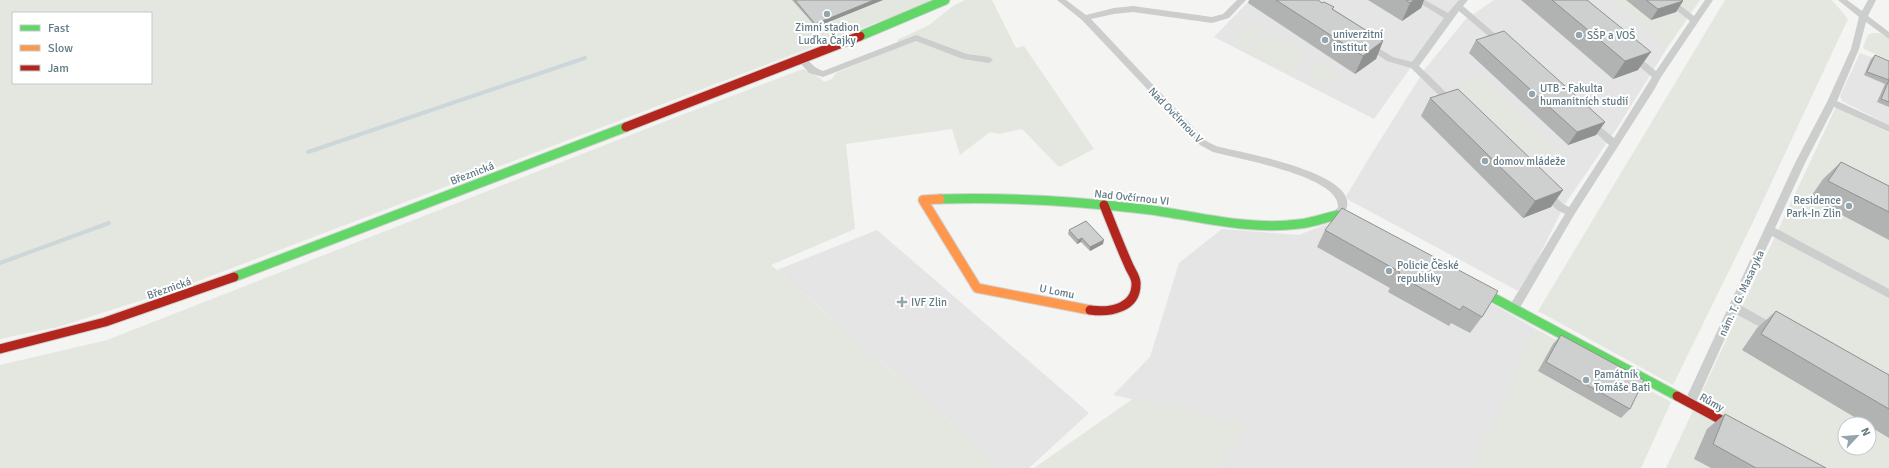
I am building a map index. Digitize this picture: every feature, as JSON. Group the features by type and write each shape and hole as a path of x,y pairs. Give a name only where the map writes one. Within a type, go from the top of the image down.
{"street":[{"name":"Březnická","path":"0,349 82,329 210,287 801,59 890,24 945,0"},
{"name":"Nad Ovčírnou V","path":"1061,0 1084,18 1203,143 1213,149 1307,173 1320,179 1338,192 1342,198 1343,207 1337,215"},
{"path":"1084,18 1114,11 1133,9 1212,20 1226,16 1242,0"},
{"path":"1419,0 1449,17"},
{"path":"1668,0 1695,21"},
{"path":"1514,308 1571,212 1651,88 1657,76 1709,0"},
{"path":"1842,0 1889,36"},
{"name":"nám. T. G. Masaryka","path":"1690,403 1800,164 1832,102 1855,49 1863,17 1872,0"},
{"path":"1414,66 1449,17 1461,3 1508,48"},
{"path":"801,59 812,71 823,74 916,38 966,57 989,60"},
{"path":"1359,40 1390,59 1414,66 1457,107"},
{"path":"1628,53 1657,76"},
{"path":"1832,102 1889,129"},
{"path":"1580,113 1614,144"},
{"path":"1539,187 1560,207 1571,212"},
{"name":"Nad Ovčírnou VI","path":"923,200 972,197 1023,199 1173,213 1240,225 1272,227 1301,225 1323,221 1337,215"},
{"name":"U Lomu","path":"923,200 977,288 1100,312 1120,309 1128,303 1134,294 1136,282 1104,206"},
{"path":"1337,215 1364,230"},
{"path":"1770,230 1889,294"},
{"path":"1467,283 1690,403"},
{"path":"1734,307 1781,334"},
{"name":"Růmy","path":"1690,403 1746,434"}],"shaded area":[{"path":"0,0 931,0 915,8 177,289 58,327 0,339"},
{"path":"965,0 992,0 1016,48 1024,46 1094,149 1059,167 1022,129 999,134 990,132 960,155 952,129 846,144 855,229 771,265 1002,468 0,468 0,365 107,340 803,69 820,78 824,82 832,79 836,73 901,46 897,40 929,25 953,6"},
{"path":"1250,0 1459,0 1374,119 1214,37"},
{"path":"1494,0 1612,0 1669,45 1617,128 1565,204 1536,262 1518,291 1345,198 1425,69 1465,20"},
{"path":"1612,0 1700,0 1669,45"},
{"path":"1725,0 1832,0 1848,19 1752,224 1673,385 1538,311"},
{"path":"1247,24 1263,32 1246,49 1230,41"},
{"path":"1879,33 1889,38 1889,60 1864,49 1863,47 1868,35"},
{"path":"1267,34 1308,54 1291,73 1250,52"},
{"path":"1860,53 1889,64 1889,125 1842,101 1840,96"},
{"path":"1319,63 1333,73 1336,80 1327,85 1309,73 1312,66"},
{"path":"1478,75 1557,149 1559,155 1521,153 1450,85"},
{"path":"1836,107 1889,133 1889,468 1666,468"},
{"path":"1337,220 1536,329 1515,383 1470,468 1222,468 1246,424 1113,395 1150,357 1179,263 1222,229 1299,235"},
{"path":"877,230 1089,413 1029,468 1002,468 777,270"},
{"path":"1536,329 1671,402 1641,468 1470,468 1515,383 1509,379"},
{"path":"1134,398 1247,424 1222,468 1034,468"}],"building":[{"name":"Zimní stadion Luďka Čajky","path":"795,0 874,0 815,24"},
{"path":"1276,0 1318,0 1322,3 1324,2 1334,7 1332,9 1383,41 1363,56"},
{"path":"1406,0 1414,0 1410,3"},
{"path":"1552,0 1587,0 1651,52 1625,61"},
{"path":"1646,0 1682,0 1683,1 1658,9"},
{"path":"1504,31 1605,122 1577,132 1476,40"},
{"path":"1875,55 1889,61 1889,80 1867,72"},
{"path":"1889,80 1889,102 1881,99"},
{"path":"1458,89 1563,190 1535,201 1430,98"},
{"path":"1841,162 1889,186 1889,212 1828,181"},
{"path":"1342,208 1498,291 1482,317 1463,306 1460,310 1398,275 1400,272 1325,230"},
{"path":"1086,221 1104,240 1090,247 1082,238 1078,240 1069,230"},
{"path":"1776,311 1889,375 1889,409 1761,334"},
{"path":"1561,335 1644,380 1630,409 1546,362"},
{"path":"1725,414 1826,468 1756,468 1713,444"}],"waterway":[{"path":"308,152 585,58"},
{"path":"0,263 109,223"}],"traffic: fast":[{"path":"860,36 945,0"},
{"path":"234,277 626,127"},
{"path":"940,199 997,198 1084,203 1170,212 1246,224 1277,226 1299,224 1337,215 1353,224"},
{"path":"1477,289 1677,396"}],"traffic: slow":[{"path":"940,199 923,200 977,288 1090,310"}],"traffic: jam":[{"path":"626,127 860,36"},
{"path":"1090,310 1105,311 1120,308 1132,299 1135,292 1135,278 1104,205"},
{"path":"0,349 105,322 234,277"},
{"path":"1677,396 1736,428"}],"place":[{"name":"Zimní stadion Luďka Čajky","path":"827,14"},
{"name":"SŠP a VOŠ","path":"1579,35"},
{"name":"univerzitní institut","path":"1325,40"},
{"name":"UTB - Fakulta humanitních studií","path":"1532,94"},
{"name":"domov mládeže","path":"1485,161"},
{"name":"Residence Park-In Zlin","path":"1849,206"},
{"name":"Policie České republiky","path":"1389,271"},
{"name":"IVF Zlin","path":"902,302"},
{"name":"Památník Tomáše Bati","path":"1586,380"}]}
